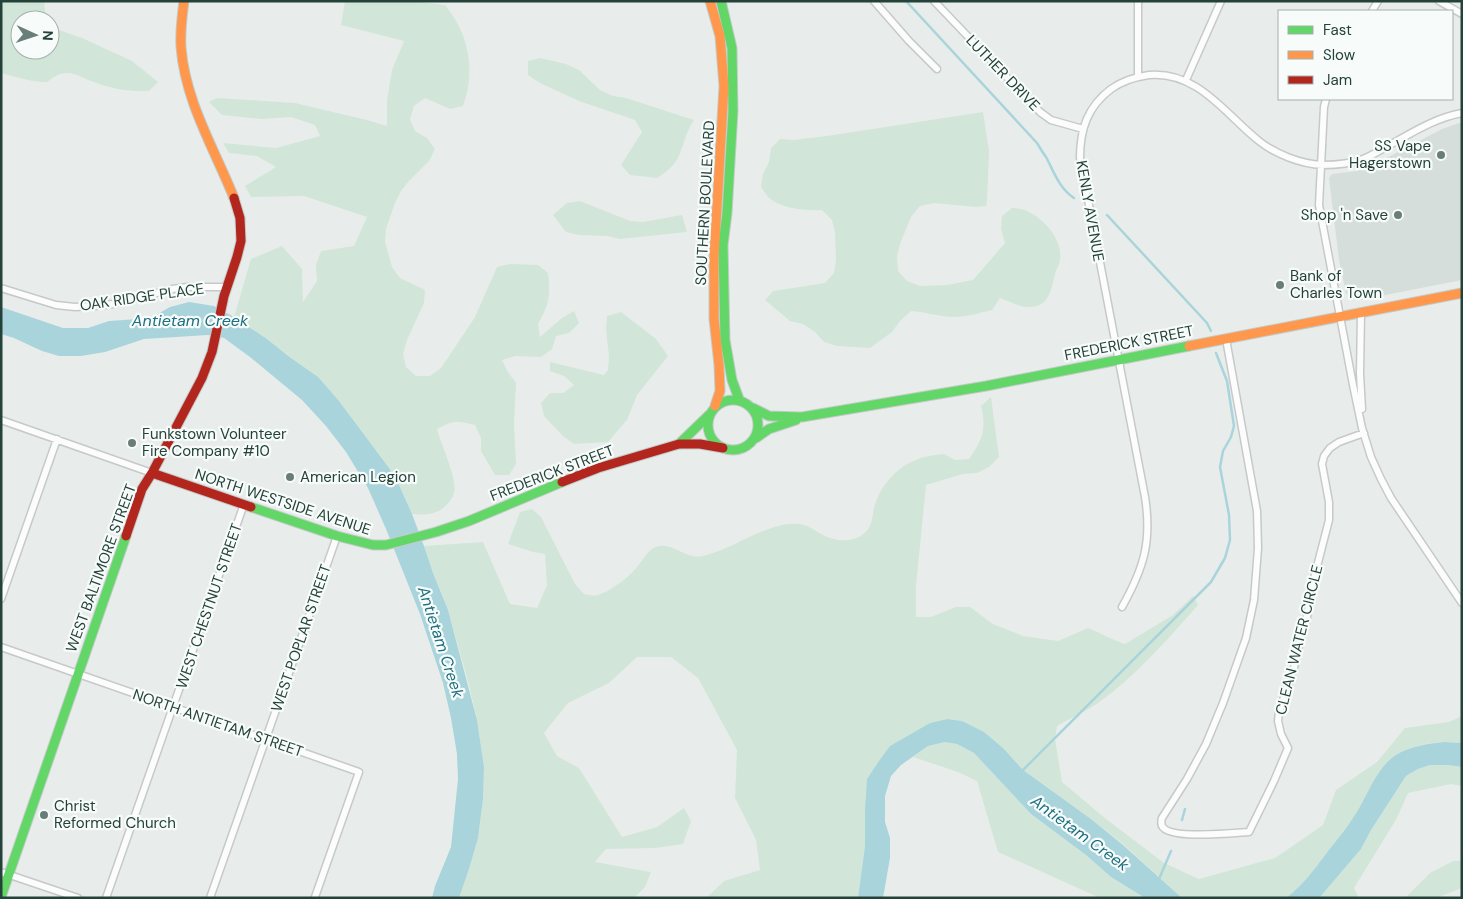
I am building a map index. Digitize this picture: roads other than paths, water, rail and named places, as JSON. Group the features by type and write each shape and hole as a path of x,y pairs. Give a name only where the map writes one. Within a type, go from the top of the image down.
{"main road":[{"name":"WEST BALTIMORE STREET","path":"1,897 5,873 78,674 142,489 206,371 225,291 242,238 242,225 233,197 189,93 181,52 184,1"},
{"name":"SOUTHERN BOULEVARD","path":"710,1 720,36 724,86 714,258 714,320 720,391 713,410"},
{"name":"SOUTHERN BOULEVARD","path":"721,1 732,48 734,111 723,245 725,340 732,380 739,399"},
{"name":"FREDERICK STREET","path":"753,408 769,416 802,417 986,386 1462,293"},
{"path":"739,399 753,408 759,424 758,432 754,440 747,446 731,450 723,448 712,439 708,426 713,410 722,401 739,399"},
{"name":"FREDERICK STREET","path":"679,444 713,410"},
{"name":"FREDERICK STREET","path":"754,440 759,434 778,424 802,417"},
{"name":"FREDERICK STREET","path":"436,532 617,462 679,444 700,444 723,448"},
{"name":"NORTH WESTSIDE AVENUE","path":"152,472 337,536 373,546 386,545 436,532"}],"street":[{"path":"874,1 909,41 937,69"},
{"name":"LUTHER DRIVE","path":"934,1 1040,112 1051,120 1083,129"},
{"path":"1138,1 1138,76"},
{"path":"1186,80 1220,1"},
{"path":"1439,1 1462,14"},
{"name":"KENLY AVENUE","path":"1122,607 1142,567 1148,536 1148,517 1082,175 1080,151 1083,129 1087,116 1095,103 1113,87 1138,76 1154,75 1186,80 1209,96 1260,142 1287,157 1320,165 1353,162 1365,158 1429,123 1462,113"},
{"path":"1326,100 1320,165 1319,194 1321,220 1363,430 1372,457 1388,491 1462,603"},
{"name":"OAK RIDGE PLACE","path":"1,288 56,305 75,307 113,304 172,289 188,287 225,291"},
{"path":"1361,313 1360,374 1363,430"},
{"name":"CLEAN WATER CIRCLE","path":"1226,339 1258,511 1258,548 1254,600 1251,622 1246,638 1206,744 1187,779 1162,818 1161,824 1163,828 1171,832 1190,835 1249,832 1274,781 1288,748 1281,734 1278,721 1279,712 1294,668 1306,622 1312,586 1329,520 1329,502 1322,464 1324,456 1330,448 1363,430"},
{"path":"1,420 152,472"},
{"path":"1,599 57,439"},
{"name":"WEST CHESTNUT STREET","path":"106,898 244,504"},
{"name":"WEST POPLAR STREET","path":"210,898 337,536"},
{"name":"NORTH ANTIETAM STREET","path":"1,647 359,772 316,897"},
{"path":"5,873 78,898"}],"water":[{"name":"Antietam Creek","path":"189,302 214,306 234,317 318,377 339,401 395,476 412,514 448,610 477,720 484,767 483,799 478,838 459,898 432,898 451,847 458,779 457,754 443,683 420,614 368,488 346,452 326,426 302,400 224,338 208,335 144,339 105,352 81,356 59,356 1,334 1,307 63,328 88,328 109,321 154,316 170,307"},
{"name":"Antietam Creek","path":"947,719 962,721 984,732 1004,749 1023,770 1091,819 1182,898 1145,898 1111,877 1086,855 1031,814 974,753 957,744 945,742 928,746 901,765 891,776 885,796 885,822 890,838 890,858 883,898 858,898 865,846 867,779 890,746 930,723"},
{"path":"1444,742 1462,743 1462,767 1430,765 1406,776 1361,849 1320,897 1286,898 1305,880 1344,831 1378,774 1389,760 1407,749"}],"waterway":[{"path":"906,1 1037,143 1061,185 1074,198"},
{"path":"1107,215 1207,323 1211,331"},
{"path":"1021,772 1211,582 1225,558 1230,540 1229,515 1220,467 1223,451 1231,437 1234,426 1227,381 1216,353"},
{"path":"1182,820 1185,809"},
{"path":"1159,879 1171,851"}],"place":[{"name":"SS Vape Hagerstown","path":"1441,155"},
{"name":"Shop 'n Save","path":"1398,215"},
{"name":"Bank of Charles Town","path":"1280,285"},
{"name":"Funkstown Volunteer Fire Company #10","path":"132,443"},
{"name":"American Legion","path":"290,477"},
{"name":"Christ Reformed Church","path":"44,815"}]}
